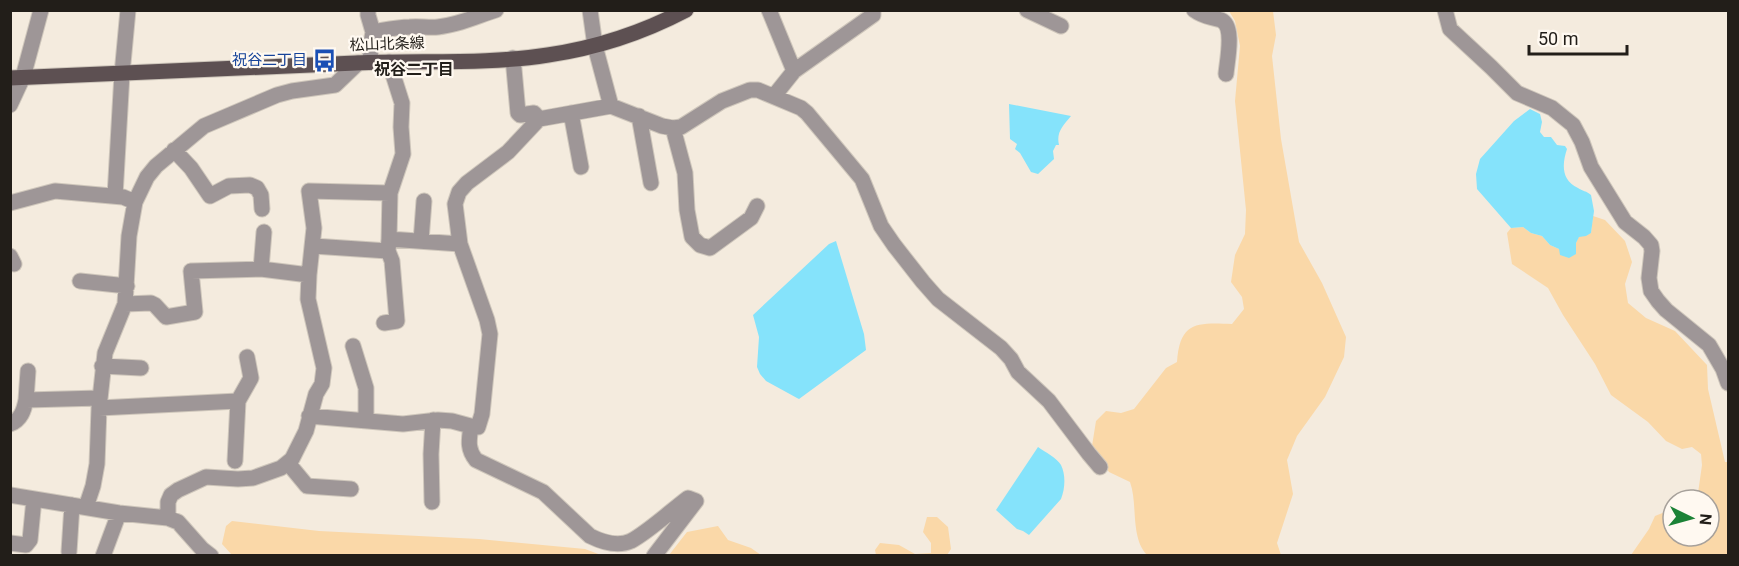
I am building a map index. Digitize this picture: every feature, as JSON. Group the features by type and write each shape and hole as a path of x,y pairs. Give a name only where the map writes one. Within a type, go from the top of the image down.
{"main road":[{"name":"松山北条線","path":"17,78 548,55 595,46 636,33 686,10"}],"street":[{"path":"10,105 41,10"},
{"path":"115,196 128,10"},
{"path":"69,552 79,506 93,486 97,464 102,366 125,304 129,236 135,202 147,177 156,166 204,126 292,91 335,85 365,63 373,32 368,10"},
{"path":"373,32 412,26 435,28 451,26 496,10"},
{"path":"590,10 595,46 611,106"},
{"path":"769,10 794,71"},
{"path":"774,96 794,71 873,15 873,10"},
{"path":"1027,10 1061,27"},
{"path":"1194,10 1208,18 1223,21 1227,25 1230,32 1226,74"},
{"path":"1445,10 1450,29 1517,93 1552,108 1573,124 1591,167 1625,222 1651,245 1653,251 1649,278 1651,291 1666,310 1709,345 1728,383"},
{"path":"513,58 518,113 520,115 534,113 539,118"},
{"path":"384,323 397,321 389,245 390,193 403,154 402,103 389,62"},
{"path":"309,416 403,424 433,420 452,421 478,427 490,334 460,244 455,204 459,192 467,183 508,152 539,118 611,106 662,126 681,127 722,101 750,90 758,90 801,108 807,113 861,179 887,235 923,282 939,299 1001,348 1011,359 1018,372 1049,401 1100,467"},
{"path":"571,113 581,166"},
{"path":"639,116 651,183"},
{"path":"673,128 685,173 687,210 692,237 700,245 710,248 751,218 757,206"},
{"path":"174,150 191,168 210,196 229,186 250,186 257,188 261,195 262,209"},
{"path":"10,203 55,191 123,197 135,202"},
{"path":"168,518 168,502 171,495 178,490 206,477 253,478 282,468 292,459 306,431 316,394 322,384 324,368 309,307 309,275 314,228 309,191 390,193"},
{"path":"421,242 424,201"},
{"path":"261,269 264,232"},
{"path":"313,246 389,245 421,242 460,244"},
{"path":"125,304 151,303 166,317 195,312 191,271 261,269 309,275"},
{"path":"80,281 127,286"},
{"path":"353,346 366,388 366,421"},
{"path":"235,461 238,401 251,378 247,357"},
{"path":"102,366 141,368"},
{"path":"10,424 21,417 24,410 28,371"},
{"path":"10,385 26,394 99,403 238,401"},
{"path":"432,502 433,420"},
{"path":"471,426 468,445 476,460 543,492 590,536 598,540 618,543 630,541 688,498 696,501 654,555"},
{"path":"288,463 307,486 351,489"},
{"path":"10,495 119,513 168,518 178,522 202,549 211,555"},
{"path":"10,543 26,545 30,540 34,499"},
{"path":"103,555 119,513"}],"shaded area":[{"path":"1229,11 1273,11 1276,35 1272,56 1281,139 1299,242 1322,283 1346,337 1344,357 1325,397 1297,436 1287,460 1293,494 1277,543 1281,555 1147,555 1138,539 1130,482 1109,472 1092,446 1096,421 1106,411 1121,413 1134,409 1166,368 1177,362 1182,339 1186,332 1200,325 1232,324 1244,309 1242,297 1231,282 1235,255 1245,234 1246,210 1235,101 1240,46 1235,21"},
{"path":"1593,216 1605,220 1625,241 1632,262 1625,284 1628,303 1646,318 1675,331 1707,365 1708,389 1725,462 1728,462 1728,555 1631,555 1655,516 1661,514 1661,548 1721,548 1721,488 1699,488 1701,454 1692,447 1682,449 1666,441 1648,422 1611,395 1595,364 1548,288 1512,264 1507,233 1511,228 1523,227 1531,233 1542,236 1550,245 1559,249 1576,243 1579,236 1591,233"},
{"path":"927,517 937,517 948,527 951,549 947,555 876,555 875,550 880,543 899,545 915,554 931,553 931,543 923,532"},
{"path":"232,521 319,531 479,539 585,549 601,555 232,555 222,544 226,526"},
{"path":"718,526 728,540 751,548 761,555 669,555 687,532"}],"water":[{"path":"1009,104 1071,116 1059,133 1059,145 1056,145 1053,151 1054,159 1038,174 1031,172 1020,153 1015,149 1017,144 1010,139"},
{"path":"1530,109 1540,114 1542,122 1540,132 1544,137 1551,137 1557,145 1565,146 1567,149 1564,171 1568,181 1591,195 1594,211 1591,233 1579,237 1576,243 1576,254 1569,258 1560,255 1559,249 1550,245 1542,236 1531,233 1523,227 1511,228 1477,189 1476,174 1480,159 1514,121"},
{"path":"836,241 864,334 866,350 799,399 766,381 760,374 757,367 759,337 753,315 829,244"},
{"path":"1038,447 1061,465 1064,473 1064,486 1061,499 1029,535 1017,529 996,510"}],"place":[{"name":"祝谷二丁目","path":"325,60"}],"district":[{"name":"祝谷二丁目","path":"414,69"}]}
